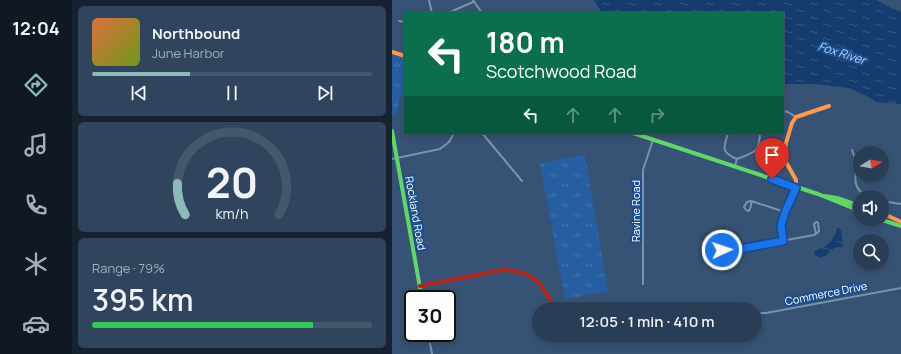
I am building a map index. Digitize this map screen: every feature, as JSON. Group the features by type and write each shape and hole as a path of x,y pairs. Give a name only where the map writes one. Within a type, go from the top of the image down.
{"street":[{"path":"429,0 432,12"},
{"path":"450,12 473,1 481,12"},
{"path":"399,21 404,22"},
{"path":"392,52 404,56"},
{"path":"783,241 781,225 796,188 796,180 786,162 785,156 786,143 792,123 796,117 829,106"},
{"path":"784,111 796,117"},
{"name":"Rockland Road","path":"392,131 421,290"},
{"path":"392,159 442,148 449,142 453,134"},
{"path":"483,134 522,181"},
{"path":"636,134 796,188 853,204"},
{"path":"728,134 724,149 725,152 729,156 737,159 756,151 760,145 760,134"},
{"name":"Ravine Road","path":"643,284 643,170 653,140"},
{"path":"852,150 856,164 855,181 860,190"},
{"path":"735,167 737,159"},
{"path":"818,194 853,208"},
{"path":"751,201 752,204 748,211 744,208 748,201 751,201 785,212"},
{"path":"889,202 901,204"},
{"path":"889,216 901,222"},
{"path":"718,233 720,247 725,251 816,234 820,230 817,222 814,224 816,234"},
{"path":"889,222 901,226"},
{"path":"420,286 498,271 514,270 527,274 537,281 544,289 551,302"},
{"name":"Commerce Drive","path":"762,314 901,288"},
{"path":"430,342 432,354"}],"green space":[{"path":"392,53 404,58 404,90 399,100 397,114 392,115"},
{"path":"585,155 608,291 565,299 540,163"}],"water":[{"name":"Fox River","path":"594,0 876,0 901,12 901,104 876,102 869,97 849,88 815,84 784,84 784,12 601,12"},
{"path":"838,227 841,230 843,247 834,248 823,257 816,257 814,252 832,240"}],"traffic: fast":[{"path":"392,131 420,290"},
{"path":"636,134 818,194 853,208"},
{"path":"825,196 853,204"},
{"path":"889,222 901,226"}],"traffic: slow":[{"path":"392,52 404,56"},
{"path":"783,241 781,225 796,187 796,180 786,162 785,156 786,143 792,123 796,117 829,106"},
{"path":"889,216 901,222"}],"traffic: jam":[{"path":"420,286 502,270 522,272 529,275 541,285 551,302"}],"route":[{"path":"722,250 728,251 783,241 781,225 796,188 772,179"}]}
